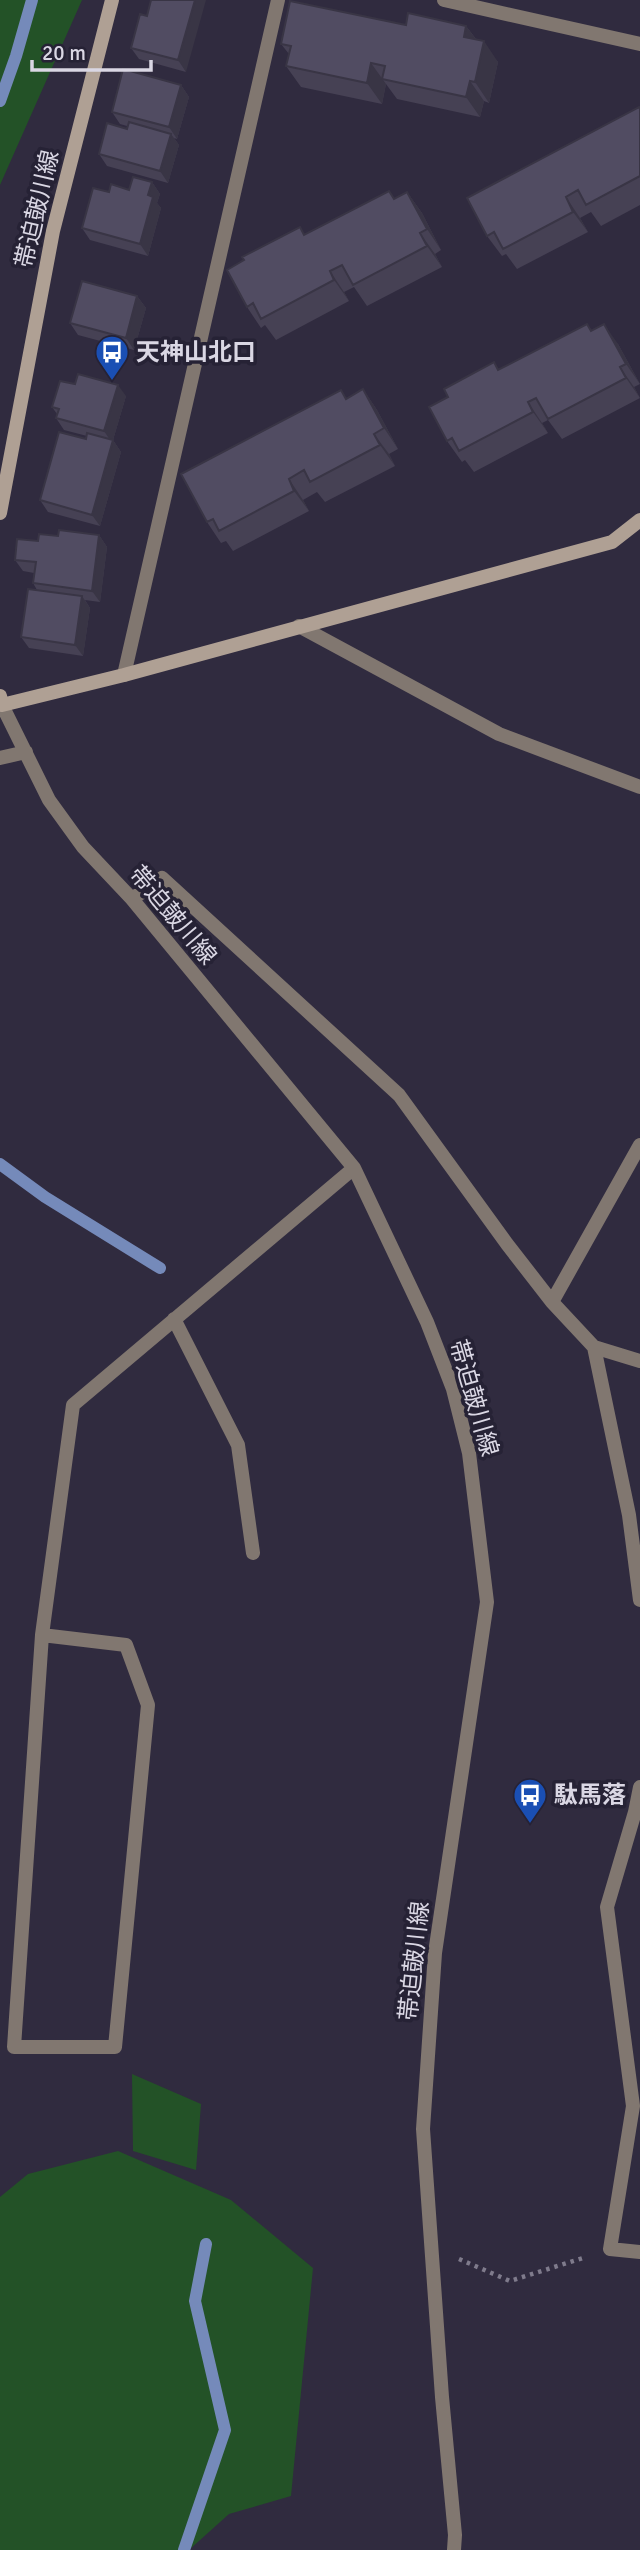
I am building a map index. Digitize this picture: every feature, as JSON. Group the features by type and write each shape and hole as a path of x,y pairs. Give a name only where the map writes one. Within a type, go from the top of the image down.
{"street":[{"name":"帯迫皷川線","path":"0,513 53,232 113,0"},
{"path":"124,674 278,0"},
{"path":"444,0 640,44"},
{"path":"1,701 124,674 612,541 640,520"},
{"path":"299,626 499,734 640,787"},
{"name":"帯迫皷川線","path":"1,701 49,800 83,847 132,898 354,1168 427,1322 453,1389 469,1453 487,1602 435,1953 423,2129 454,2550"},
{"path":"0,758 26,752"},
{"path":"132,898 162,878 399,1095 507,1244 552,1302 594,1347 640,1361"},
{"path":"552,1302 640,1145"},
{"path":"42,1635 126,1645 148,1705 116,2047 14,2047 42,1635 73,1405 354,1168"},
{"path":"174,1319 238,1445 253,1553"},
{"path":"594,1347 629,1515 640,1600"},
{"path":"640,1787 607,1907 633,2106 610,2249 640,2252"}],"path":[{"path":"430,2246 510,2281 610,2249"}],"green space":[{"path":"0,0 82,0 0,185"},
{"path":"132,2074 201,2104 196,2170 133,2151"},
{"path":"118,2151 231,2200 313,2268 291,2496 229,2514 189,2550 0,2550 0,2197 28,2174"}],"building":[{"path":"151,0 195,0 178,60 131,48 140,14 147,16"},
{"path":"290,1 406,25 408,13 466,26 464,37 484,41 475,82 470,81 466,97 382,79 385,66 371,63 367,83 286,66 291,46 281,44"},
{"path":"123,69 181,85 169,127 112,112"},
{"path":"639,107 640,176 586,205 578,190 566,197 573,212 503,249 494,232 487,236 467,198"},
{"path":"129,122 171,134 160,171 99,154 107,123 127,129"},
{"path":"133,177 152,182 148,195 153,197 140,244 82,228 93,188 109,192 111,184 129,190"},
{"path":"389,191 394,199 407,192 427,229 420,233 427,246 353,285 342,265 330,271 334,280 261,319 253,303 247,307 227,270 244,260 242,257 300,227 304,235"},
{"path":"82,281 137,296 126,338 70,323"},
{"path":"587,324 591,331 604,324 626,364 620,367 626,378 548,419 536,398 528,402 533,412 459,451 452,438 447,441 429,407 448,397 444,389 494,362 498,370"},
{"path":"78,374 118,385 104,431 56,418 59,409 52,407 60,381 75,384"},
{"path":"363,389 384,428 374,434 380,445 310,482 304,470 289,479 294,491 219,531 213,519 207,522 181,474 341,390 346,399"},
{"path":"59,432 86,439 87,433 113,440 92,515 40,500"},
{"path":"59,530 99,535 92,591 33,583 36,562 15,560 17,539 38,541 39,534 58,536"},
{"path":"28,589 82,596 75,645 21,637"}],"waterway":[{"path":"0,101 32,0"},
{"path":"0,1164 45,1197 160,1268"},
{"path":"184,2550 225,2430 195,2301 206,2244"}],"place":[{"name":"天神山北口","path":"112,382"},
{"name":"駄馬落","path":"530,1825"}]}
